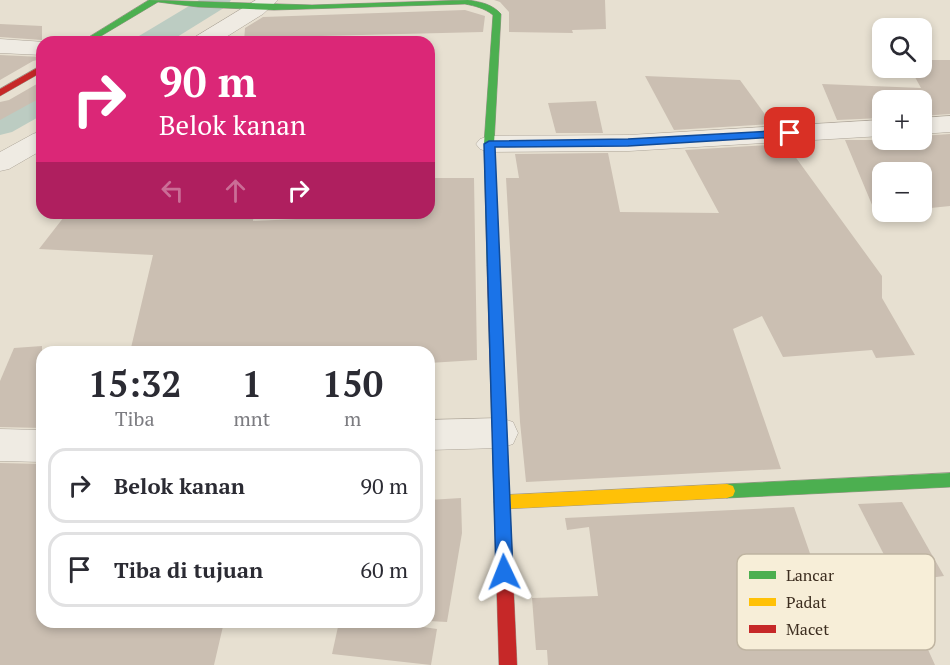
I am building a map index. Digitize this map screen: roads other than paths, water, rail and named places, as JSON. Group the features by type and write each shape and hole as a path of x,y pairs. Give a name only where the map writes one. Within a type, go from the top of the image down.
{"street":[{"path":"96,36 155,0"},
{"path":"160,0 203,7 465,2 485,3 497,14 489,144 507,665"},
{"path":"212,36 254,6"},
{"path":"0,46 36,48"},
{"path":"0,93 36,72"},
{"path":"932,125 950,124"},
{"path":"489,144 628,142 872,129"},
{"path":"0,163 36,142"},
{"path":"435,435 500,433"},
{"path":"0,445 36,446"},
{"path":"502,502 950,480"}],"waterway":[{"path":"159,36 218,0"},
{"path":"0,125 36,105"}]}
